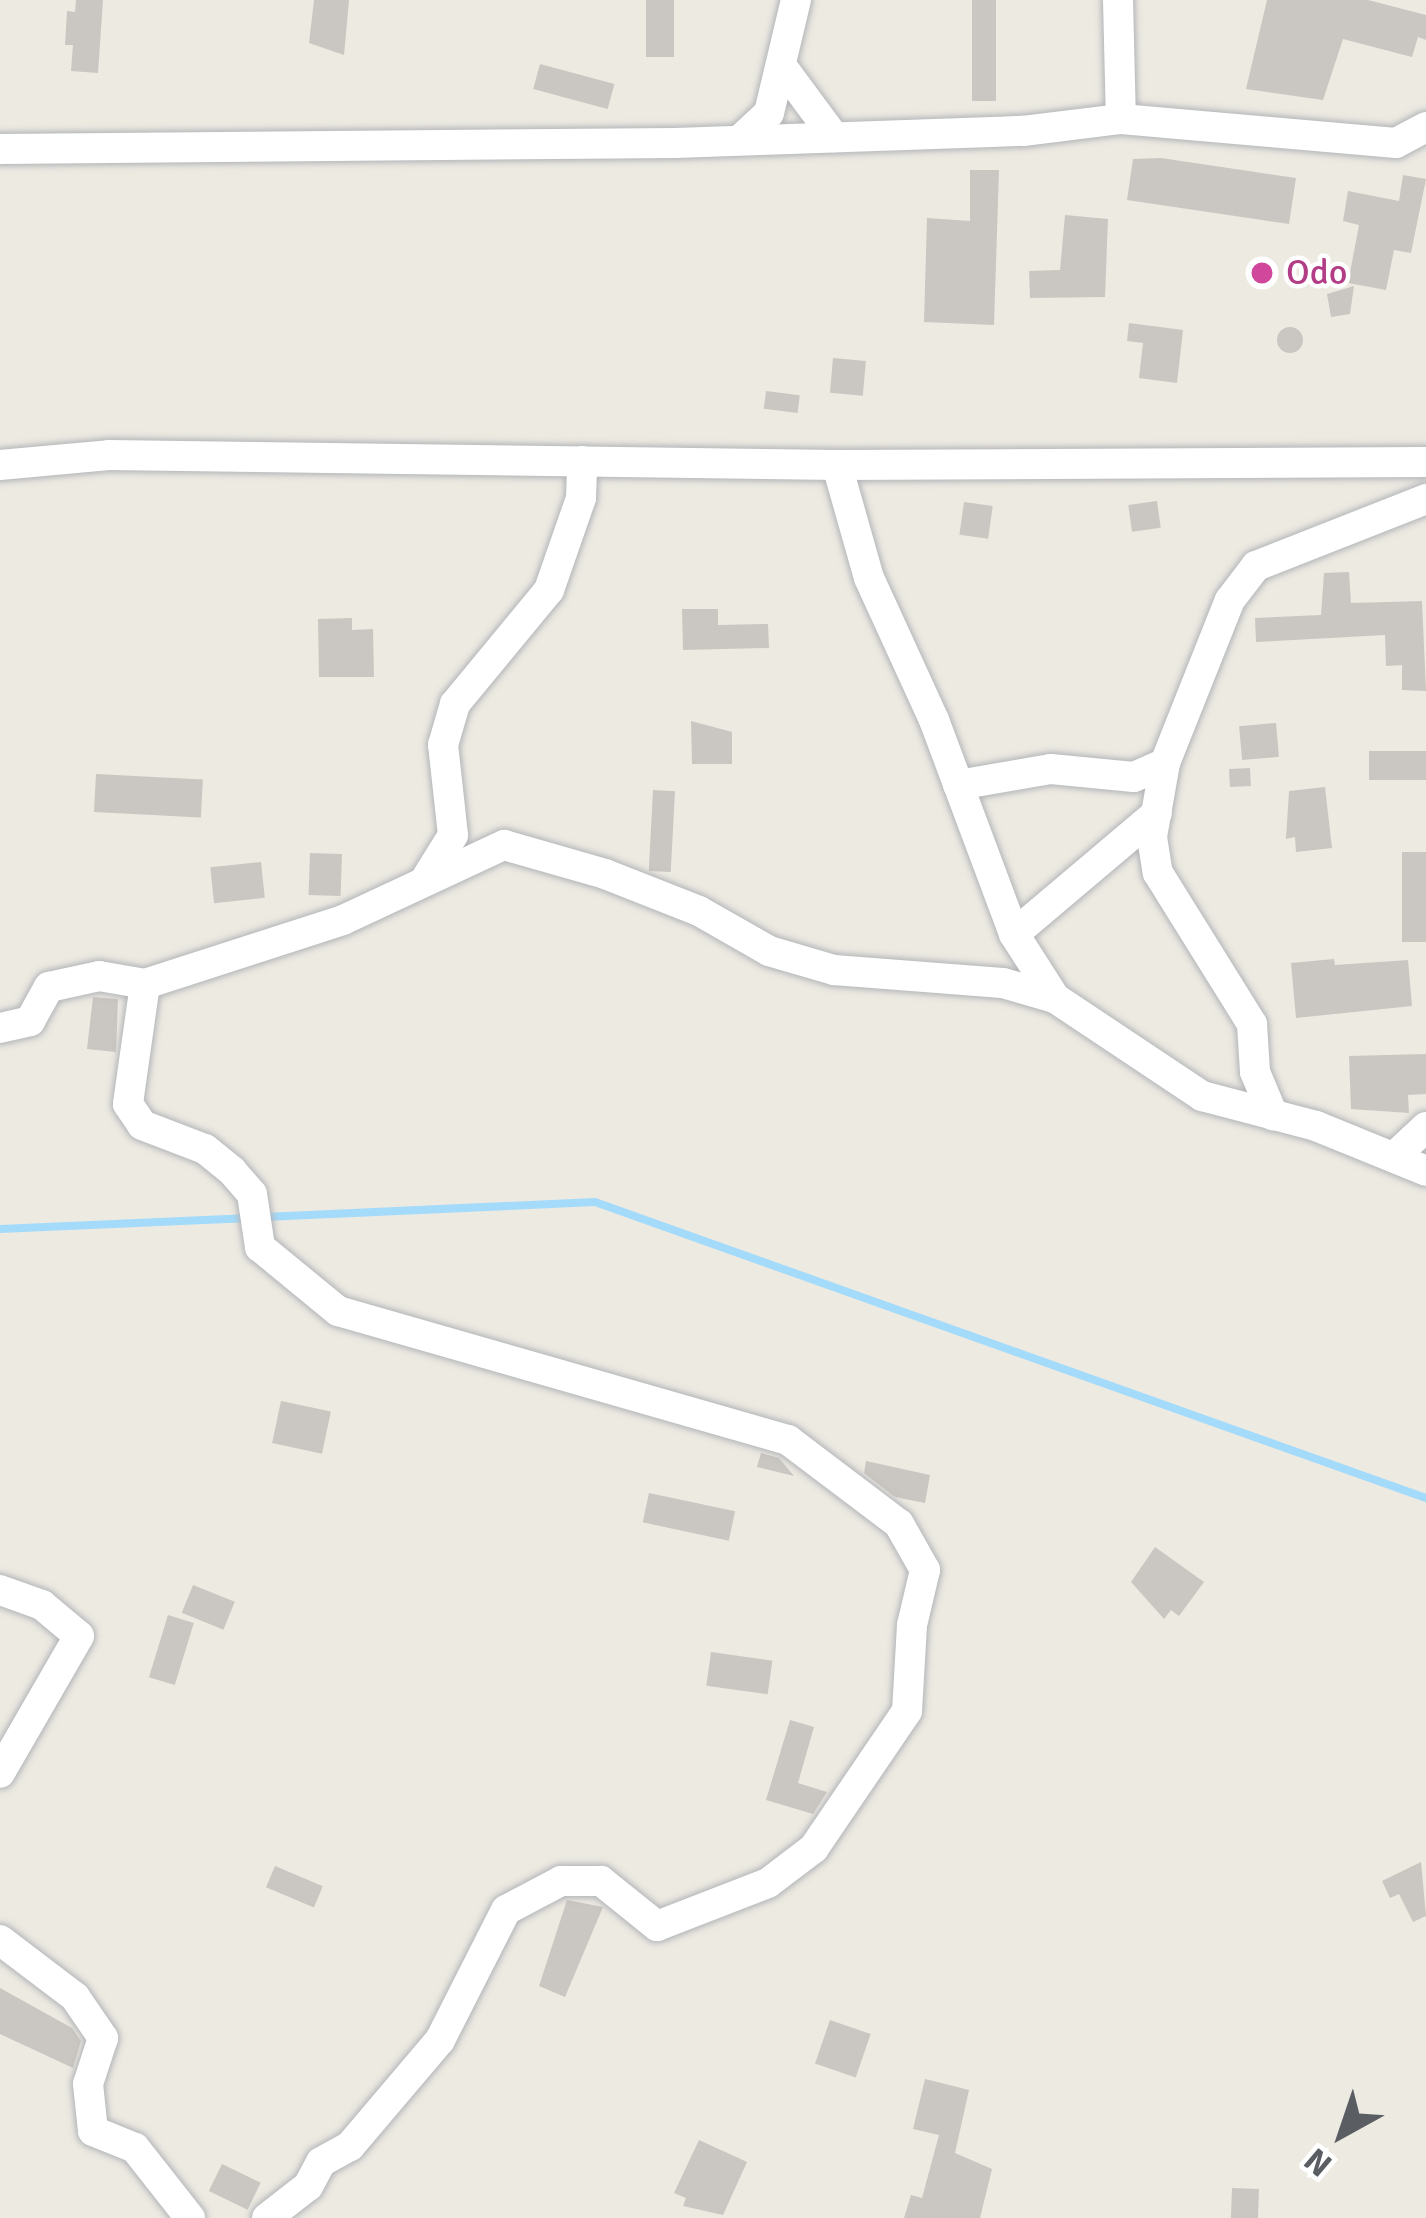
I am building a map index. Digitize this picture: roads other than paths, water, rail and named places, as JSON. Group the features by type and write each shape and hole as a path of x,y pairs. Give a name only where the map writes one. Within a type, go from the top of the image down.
{"street":[{"path":"743,137 769,113 796,0"},
{"path":"1118,0 1121,119"},
{"path":"783,68 834,137"},
{"path":"0,149 834,137 1121,119 1396,142 1426,127"},
{"path":"0,465 109,455 838,465 1426,462"},
{"path":"427,877 453,835 443,745 455,704 549,590 581,498 582,461"},
{"path":"838,465 869,578 958,785 1014,934 1055,998"},
{"path":"1273,1115 1255,1072 1252,1024 1158,873 1157,813 1166,763 1230,600 1256,566 1426,500"},
{"path":"958,785 1051,769 1134,777 1166,763"},
{"path":"1014,934 1157,813"},
{"path":"0,1028 30,1022 49,987 100,976 145,984 343,920 427,877 505,845 605,874 699,911 769,951 834,970 1004,982 1055,998 1202,1096 1396,1155 1426,1172"},
{"path":"145,984 128,1104 142,1125 205,1149 232,1171 252,1194 260,1247 338,1312 788,1441 898,1524 925,1570 911,1625 908,1711 814,1848 768,1882 658,1926 601,1881 562,1881 506,1910 440,2040 350,2146 321,2162 308,2186 267,2218"},
{"path":"1396,1155 1426,1127"},
{"path":"0,1590 42,1605 79,1636 0,1773"},
{"path":"0,1940 76,1997 103,2038 88,2084 93,2131 135,2148 190,2218"}],"waterway":[{"path":"265,1217 595,1202 1426,1498"},
{"path":"0,1229 250,1218"}],"place":[{"name":"Odo","path":"1262,273"}]}
